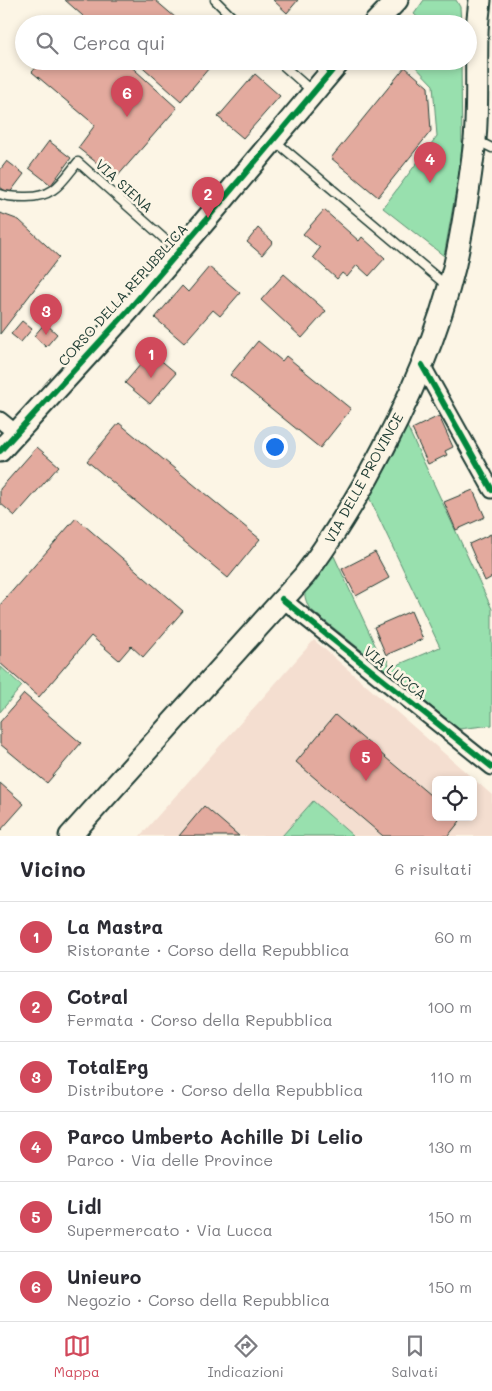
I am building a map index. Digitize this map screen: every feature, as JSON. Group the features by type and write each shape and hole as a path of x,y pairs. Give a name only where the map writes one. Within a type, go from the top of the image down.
{"main road":[{"path":"372,15 381,0"},
{"path":"383,15 397,0"},
{"name":"VIA DELLE PROVINCE","path":"468,0 472,15"},
{"name":"VIA DELLE PROVINCE","path":"477,25 480,0"},
{"name":"CORSO DELLA REPUBBLICA","path":"0,452 8,427 127,312 332,70"},
{"name":"VIA DELLE PROVINCE","path":"70,836 316,559 355,500 395,426 422,365 448,287 483,144 477,95 477,70"}],"street":[{"path":"422,365 492,490"},
{"name":"VIA LUCCA","path":"282,599 492,767"}],"lane":[{"path":"215,0 231,15"},
{"path":"288,70 313,92"},
{"path":"274,139 448,287"},
{"name":"VIA SIENA","path":"0,194 16,197 44,195 58,186 78,162 178,251"}],"shaded area":[{"path":"314,640 470,776 432,776 432,821 477,821 477,782 492,795 492,836 353,836 313,801 282,836 140,836"}],"green space":[{"path":"424,0 456,0 460,7 460,15 414,14"},
{"path":"419,70 461,70 462,157 444,256 383,208 437,136 433,85"},
{"path":"406,424 492,609 492,725 459,729 309,608 306,600 306,587 315,571 330,553 334,556 382,660 387,659 390,668 440,647 368,495"},
{"path":"0,666 22,686 0,712"},
{"path":"313,801 353,836 282,836"}],"building":[{"path":"65,0 155,0 172,15 82,15"},
{"path":"273,0 298,0 287,13"},
{"path":"34,70 135,70 177,108 116,178 78,148 95,125 32,72"},
{"path":"146,70 207,70 181,101"},
{"path":"403,70 408,70 428,87 431,131 378,197 331,158"},
{"path":"255,74 280,96 243,138 218,117"},
{"path":"49,141 71,158 51,185 29,168"},
{"path":"7,161 24,174 9,194 0,187 0,170"},
{"path":"324,210 359,241 362,237 385,258 369,276 357,265 347,277 342,273 337,279 313,257 320,248 303,234"},
{"path":"0,213 19,220 59,257 0,334"},
{"path":"258,228 273,242 262,255 247,242"},
{"path":"209,267 240,293 220,316 213,310 184,343 155,318 182,286 188,292"},
{"path":"284,274 326,311 302,338 261,300"},
{"path":"22,321 32,329 21,342 11,334"},
{"path":"45,323 57,334 46,347 34,336"},
{"path":"258,341 282,361 286,356 351,409 320,448 230,375"},
{"path":"151,352 176,373 150,404 125,383"},
{"path":"439,416 453,447 445,451 447,455 428,464 412,429"},
{"path":"119,423 260,539 228,578 87,461"},
{"path":"37,447 59,466 15,516 0,503 0,489"},
{"path":"473,490 485,517 456,530 444,502"},
{"path":"76,518 183,611 143,657 131,646 119,660 91,636 39,697 0,663 0,605"},
{"path":"491,534 492,577 485,581 469,544"},
{"path":"375,552 389,578 356,596 342,569"},
{"path":"411,611 423,639 386,655 374,627"},
{"path":"24,694 81,743 47,783 0,744 0,722"},
{"path":"335,715 432,797 432,821 460,821 448,836 383,836 296,762"},
{"path":"0,783 24,804 0,831"},
{"path":"204,806 239,836 179,836"}],"cycle path":[{"path":"0,451 127,312 332,70"},
{"path":"422,365 492,490"},
{"path":"282,599 492,767"}],"place":[{"name":"Unieuro","path":"127,117"},
{"name":"Parco Umberto Achille Di Lelio","path":"430,183"},
{"name":"Cotral","path":"208,218"},
{"name":"TotalErg","path":"46,335"},
{"name":"La Mastra","path":"151,378"},
{"name":"Lidl","path":"366,781"}]}
